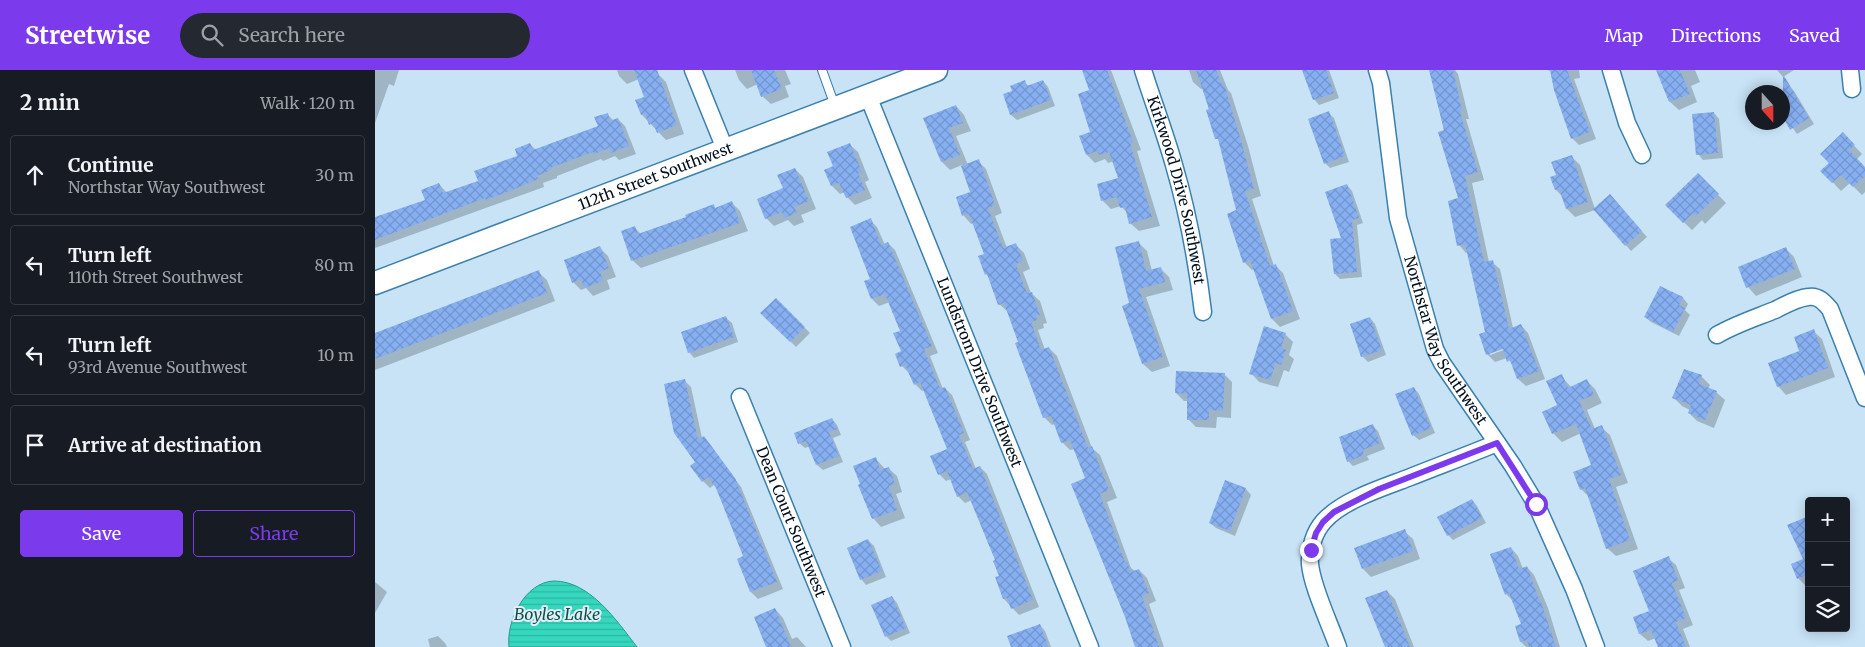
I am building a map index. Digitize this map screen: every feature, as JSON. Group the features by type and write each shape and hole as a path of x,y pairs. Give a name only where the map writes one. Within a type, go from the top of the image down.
{"street":[{"path":"693,70 725,150"},
{"name":"112th Street Southwest","path":"375,283 936,70"},
{"name":"Kirkwood Drive Southwest","path":"1143,70 1176,174 1190,230 1199,277 1203,312"},
{"name":"Northstar Way Southwest","path":"1377,70 1381,83 1398,218 1428,330 1441,363 1497,443 1536,504 1574,589 1595,647"},
{"path":"1611,70 1627,123 1642,154"},
{"path":"1851,70 1852,89"},
{"name":"Lundstrom Drive Southwest","path":"869,96 1090,647"},
{"path":"1717,335 1735,324 1797,300 1809,296 1817,298 1823,301 1830,309 1865,398"},
{"name":"Dean Court Southwest","path":"740,397 842,647"},
{"path":"1338,647 1313,577 1310,563 1311,550 1316,533 1323,522 1334,512 1379,489 1497,443"}],"lane":[{"path":"822,70 836,108"}],"water":[{"name":"Boyles Lake","path":"554,581 567,583 591,595 621,626 637,647 509,647 511,626 519,605 534,588"}],"building":[{"path":"634,70 657,70 677,125 657,133 653,123 649,125 645,114 641,115 635,100 644,97"},
{"path":"751,70 774,70 782,89 761,97"},
{"path":"1082,70 1107,70 1133,142 1130,143 1152,217 1129,224 1125,207 1120,208 1117,197 1101,201 1097,184 1118,178 1109,152 1099,155 1097,151 1086,155 1079,136 1090,132 1078,94 1089,90"},
{"path":"1196,70 1216,70 1222,85 1224,84 1254,189 1245,191 1270,266 1276,264 1293,311 1271,319 1250,260 1243,263 1227,214 1236,210 1218,139 1215,139 1206,110 1209,109"},
{"path":"1302,70 1326,70 1334,93 1313,100"},
{"path":"1429,70 1453,70 1462,111 1460,112 1478,172 1465,176 1484,262 1493,260 1509,329 1521,324 1539,371 1517,379 1510,360 1507,362 1503,349 1486,355 1479,334 1485,332 1465,244 1457,246 1448,201 1458,198 1438,132 1444,130"},
{"path":"1550,70 1567,70 1590,132 1571,139 1554,90"},
{"path":"1656,70 1680,70 1690,94 1669,102"},
{"path":"1783,74 1790,85 1783,85"},
{"path":"1025,80 1027,86 1043,80 1051,100 1010,115 1003,94 1012,91 1010,86"},
{"path":"1790,86 1809,118 1790,130"},
{"path":"956,105 963,123 949,128 960,155 941,162 923,118"},
{"path":"1329,111 1345,156 1324,164 1308,119"},
{"path":"1714,112 1718,153 1696,155 1692,114"},
{"path":"608,113 610,121 618,118 629,146 611,153 609,148 594,154 593,152 550,168 551,170 537,176 538,179 510,191 486,200 485,198 375,240 375,217 425,200 421,190 439,183 443,193 478,181 474,171 517,156 515,149 530,143 533,150 598,126 594,117"},
{"path":"1843,132 1855,145 1849,150 1865,167 1865,176 1853,187 1841,175 1832,183 1820,171 1829,163 1820,154"},
{"path":"850,143 862,172 858,173 865,190 846,198 839,183 831,186 824,170 833,166 827,152"},
{"path":"1572,155 1588,202 1566,209 1559,189 1555,190 1550,177 1556,175 1551,162"},
{"path":"979,159 995,205 988,208 1003,248 1016,243 1023,261 1016,264 1027,293 1032,292 1040,315 1036,316 1037,320 1031,322 1041,350 1049,347 1088,448 1092,446 1109,490 1100,494 1125,562 1127,562 1131,572 1139,569 1149,593 1142,596 1159,647 1135,647 1125,617 1071,484 1085,478 1070,440 1061,443 1051,416 1043,418 1015,343 1018,342 1004,303 998,305 987,274 985,275 978,256 984,254 969,214 962,216 956,197 970,192 961,166"},
{"path":"795,168 809,201 794,207 797,213 784,218 782,212 765,219 757,199 783,188 777,175"},
{"path":"1698,173 1719,194 1696,216 1693,213 1683,223 1665,205"},
{"path":"1347,184 1359,218 1352,220 1357,272 1334,274 1330,239 1341,238 1325,192"},
{"path":"1610,194 1642,231 1625,246 1593,209"},
{"path":"732,201 740,223 631,261 621,231 635,226 638,234 686,217 685,215 714,204 715,208"},
{"path":"871,218 881,245 888,242 932,346 924,349 940,389 945,387 964,433 959,435 973,469 980,466 1033,600 1011,609 1007,598 1003,599 995,577 999,576 993,561 995,560 967,492 957,497 947,471 938,475 930,456 947,449 920,382 914,385 905,365 900,367 895,354 901,351 893,333 900,331 885,294 871,299 864,281 870,279 850,227"},
{"path":"1139,241 1146,271 1161,267 1165,282 1139,289 1163,357 1142,364 1122,306 1129,303 1115,247"},
{"path":"600,246 609,268 600,272 603,281 584,288 581,279 572,283 564,260"},
{"path":"1786,247 1795,269 1746,288 1738,267"},
{"path":"539,270 547,293 375,359 375,333"},
{"path":"1660,286 1683,297 1679,305 1685,308 1673,332 1644,317"},
{"path":"776,298 805,327 790,342 760,313"},
{"path":"726,316 734,337 688,353 681,332"},
{"path":"1370,317 1382,350 1361,357 1350,324"},
{"path":"1264,326 1286,333 1281,348 1286,350 1281,365 1276,363 1270,380 1249,374"},
{"path":"1814,329 1828,368 1777,387 1768,363 1799,351 1794,337"},
{"path":"1684,369 1702,375 1699,384 1717,391 1705,420 1688,413 1691,405 1672,398"},
{"path":"1176,371 1225,373 1223,411 1209,410 1209,420 1187,420 1187,394 1175,393"},
{"path":"1562,374 1568,388 1587,379 1594,395 1579,401 1592,429 1602,425 1621,475 1609,479 1630,540 1606,549 1585,488 1580,490 1573,472 1591,465 1576,424 1552,434 1542,412 1557,405 1546,381"},
{"path":"685,379 698,440 704,436 735,478 777,582 750,592 737,559 743,556 716,488 708,477 702,482 690,466 695,462 674,433 664,384"},
{"path":"1414,387 1431,428 1412,436 1395,394"},
{"path":"832,418 837,429 829,432 839,456 816,465 806,441 798,444 794,433"},
{"path":"1373,424 1380,443 1363,450 1364,455 1347,462 1339,437"},
{"path":"876,457 880,470 889,467 895,484 889,486 897,510 872,519 858,485 860,484 853,466"},
{"path":"1225,480 1246,488 1230,531 1209,523"},
{"path":"1472,499 1482,518 1447,536 1437,517"},
{"path":"1805,518 1805,576 1797,579 1791,564 1803,559 1787,525"},
{"path":"1405,529 1413,551 1362,569 1354,548"},
{"path":"868,539 882,571 860,580 847,548"},
{"path":"1511,547 1519,569 1527,566 1556,647 1529,647 1527,640 1520,642 1515,626 1521,624 1509,593 1505,595 1490,554"},
{"path":"1669,556 1678,580 1672,583 1686,618 1676,622 1686,647 1658,647 1651,630 1639,634 1633,617 1649,611 1633,571"},
{"path":"1387,590 1410,647 1385,647 1365,598"},
{"path":"892,596 906,628 885,637 871,605"},
{"path":"775,608 791,647 766,647 754,617"},
{"path":"1040,624 1048,647 1011,647 1007,636"}],"route":[{"path":"1311,550 1316,533 1323,522 1334,512 1351,502 1379,489 1497,443 1536,504"}]}
